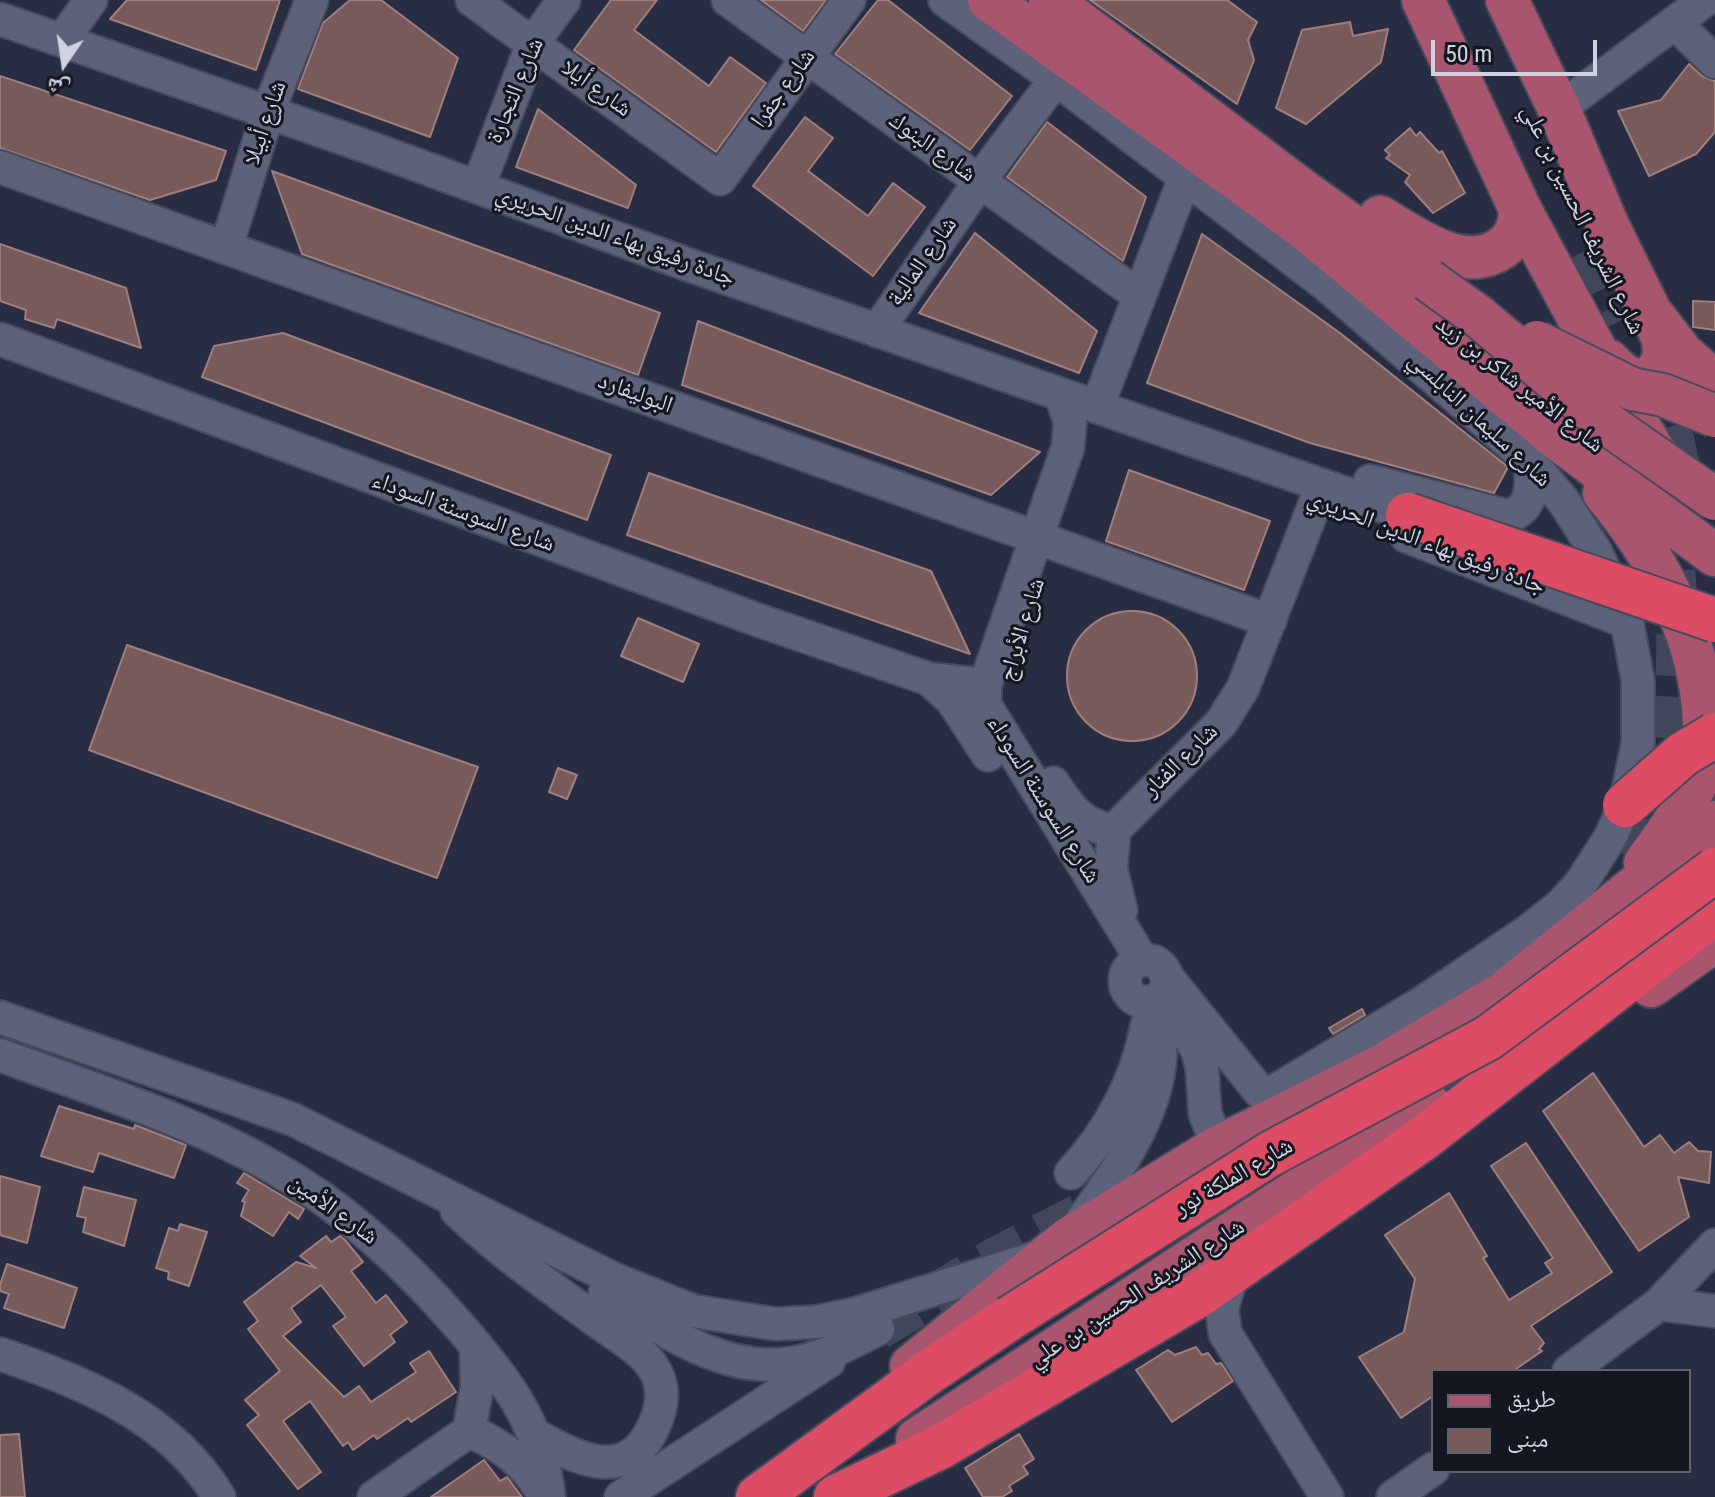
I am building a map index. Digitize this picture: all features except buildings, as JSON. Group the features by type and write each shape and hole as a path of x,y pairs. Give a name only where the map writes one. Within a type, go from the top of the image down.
{"highway":[{"path":"1408,515 1715,620"},
{"path":"1625,805 1683,754 1715,735"},
{"name":"شارع الملكة نور","path":"775,1485 929,1372 1270,1154 1488,1038 1715,870"},
{"path":"842,1493 940,1447 1163,1316 1234,1269 1425,1122 1599,1003 1715,912"}],"main road":[{"path":"989,0 1328,227"},
{"path":"1050,0 1204,115 1328,227 1422,329 1545,451 1641,537 1676,587 1707,667 1711,715 1701,771 1682,809 1628,895"},
{"path":"1423,0 1520,209 1646,442 1715,530"},
{"name":"شارع الشريف الحسين بن علي","path":"1450,0 1571,258"},
{"name":"شارع الشريف الحسين بن علي","path":"1478,0 1650,334"},
{"path":"1507,0 1559,109 1650,334 1665,348 1655,376 1642,381 1629,379 1594,346"},
{"path":"1204,115 1419,240 1460,256 1476,258 1506,245 1520,222 1520,209"},
{"name":"شارع الأمير شاكر بن زيد","path":"1328,227 1428,280 1478,316 1602,420 1715,499"},
{"name":"شارع الأمير شاكر بن زيد","path":"1328,227 1596,446 1715,530"},
{"path":"1428,280 1593,372 1632,389 1663,395 1715,416"},
{"path":"1650,334 1682,353 1715,382"},
{"path":"1545,451 1715,555"},
{"path":"775,1485 945,1336 1058,1247 1218,1147 1384,1064 1503,993 1715,822"},
{"name":"شارع الشريف الحسين بن علي","path":"842,1493 932,1428 1425,1122 1565,1048 1715,941"},
{"name":"شارع الشريف الحسين بن علي","path":"775,1485 990,1358 1296,1161"}],"street":[{"path":"63,39 91,0"},
{"name":"شارع أبيلا","path":"226,248 268,112 312,0"},
{"name":"شارع أيلا","path":"472,0 720,179"},
{"name":"شارع التجارة","path":"478,187 533,43 564,0"},
{"name":"شارع البنوك","path":"728,0 1138,295"},
{"name":"شارع جفرا","path":"720,179 849,0"},
{"name":"شارع سليمان النابلسي","path":"945,0 1056,79 1184,180 1545,451 1564,502 1596,552 1627,622 1640,701 1638,743 1625,805 1610,838 1581,883 1551,914 1422,1003 1273,1094 1260,1092 1149,985"},
{"path":"1559,109 1705,0"},
{"name":"جادة رفيق بهاء الدين الحريري","path":"0,19 877,331 1408,515"},
{"path":"1676,24 1715,62"},
{"name":"شارع المالية","path":"877,331 979,182 1056,79"},
{"name":"البوليفارد","path":"0,167 1270,621"},
{"path":"1097,407 1184,180"},
{"name":"شارع السوسنة السوداء","path":"0,339 394,487 929,679 985,685 984,698 989,717 1125,933 1149,985"},
{"name":"شارع الأبراج","path":"1061,395 1070,422 1070,435 1002,696 1005,710 1074,814 1087,823 1114,830"},
{"name":"شارع الأبراج","path":"985,685 1084,445 1109,425 1134,420"},
{"name":"جادة رفيق بهاء الدين الحريري","path":"1242,457 1321,469 1507,516 1517,513 1529,500 1545,451"},
{"name":"جادة رفيق بهاء الدين الحريري","path":"1242,457 1256,472 1316,501 1627,622"},
{"name":"شارع الفنار","path":"1114,830 1221,723 1243,688 1316,501"},
{"name":"شارع السوسنة السوداء","path":"929,679 967,721 1149,985"},
{"path":"1114,830 1111,869 1125,933"},
{"path":"1149,985 1197,1049 1202,1068 1205,1113 1218,1147"},
{"path":"1071,1173 1099,1141 1129,1085 1143,1045 1149,985"},
{"path":"0,1017 292,1119 614,1279 693,1311 733,1320 775,1324 816,1322 855,1314 1058,1247 1130,1150 1147,1114 1161,1050 1149,985"},
{"path":"74,1082 86,1047"},
{"name":"شارع الأمين","path":"0,1055 218,1140 270,1165 314,1193 392,1255 476,1345 525,1411 537,1436 547,1497"},
{"path":"436,1188 701,1350 740,1361 796,1363 829,1353 878,1329 621,1497"},
{"path":"436,1188 496,1246 630,1344 656,1372 662,1397 657,1418 647,1439 632,1454 604,1462 585,1461 537,1436"},
{"path":"1572,1369 1659,1304 1715,1245"},
{"path":"1234,1269 1222,1308 1225,1333 1327,1497"},
{"path":"1659,1304 1715,1311"},
{"path":"1163,1316 1189,1316 1225,1333"},
{"path":"374,1497 469,1431 477,1387 476,1345"},
{"path":"0,1354 93,1388 160,1430 201,1466 219,1497"},
{"path":"469,1431 509,1452 526,1468 547,1497"},
{"path":"1393,1497 1431,1470"}],"tunnel":[{"path":"1571,258 1606,328"},
{"path":"1650,367 1670,425 1686,500"},
{"path":"1641,861 1665,774 1676,679 1675,583 1663,492"},
{"path":"1429,1104 1517,1037"},
{"path":"878,1329 996,1258 1091,1209"}]}
